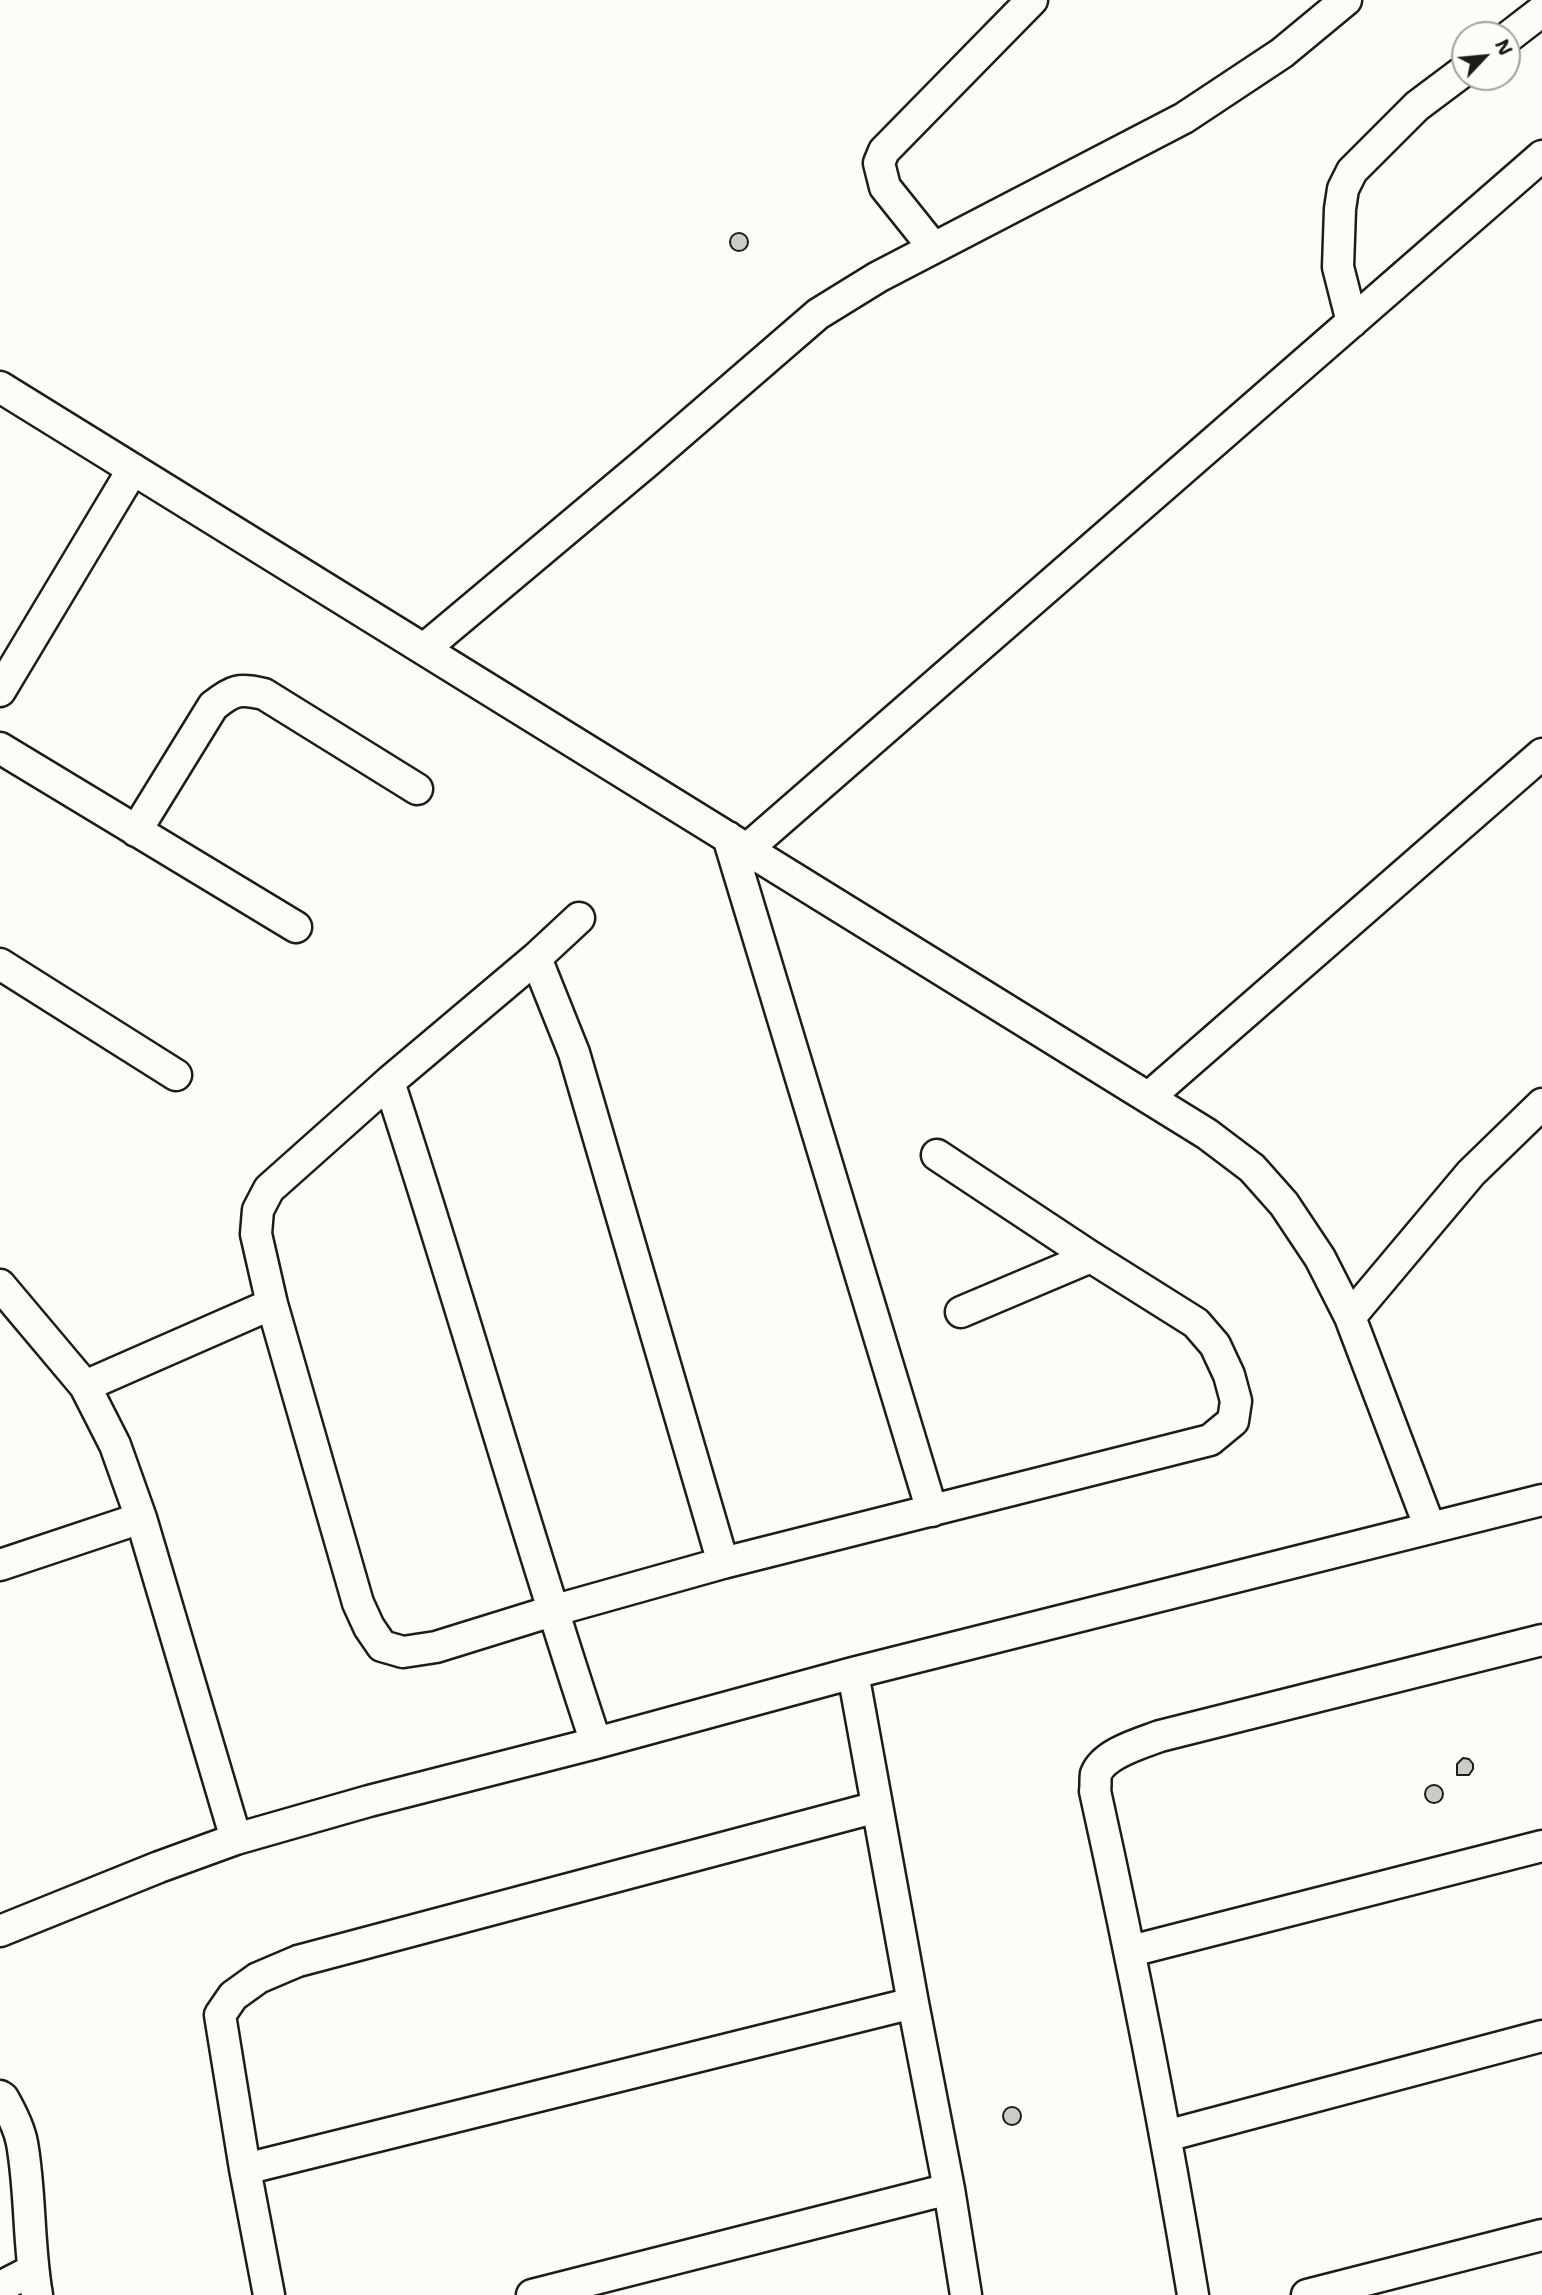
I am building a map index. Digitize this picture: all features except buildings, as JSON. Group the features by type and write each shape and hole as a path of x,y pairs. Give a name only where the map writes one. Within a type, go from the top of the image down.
{"street":[{"path":"933,247 884,187 878,163 884,151 1032,0"},
{"path":"424,649 818,314 854,290 933,247 1184,118 1282,53 1346,0"},
{"path":"1521,27 1542,11"},
{"path":"1352,322 1338,267 1343,189 1352,171 1418,106 1451,81"},
{"path":"738,843 1352,322 1542,156"},
{"path":"0,387 1149,1097 1207,1134 1252,1168 1284,1204 1321,1258 1350,1317 1430,1528"},
{"path":"0,691 133,469"},
{"path":"136,831 213,706 230,693 244,690 264,694 417,789"},
{"path":"0,748 296,927"},
{"path":"1149,1097 1542,754"},
{"path":"738,843 932,1511"},
{"path":"579,918 269,1189 258,1210 256,1234 272,1304 358,1603 382,1646 403,1652 436,1647 723,1563 1210,1440 1233,1421 1236,1401 1229,1375 1215,1345 1196,1323 937,1155"},
{"path":"536,958 574,1053 723,1563"},
{"path":"0,964 176,1075"},
{"path":"389,1082 462,1309 552,1611 596,1743"},
{"path":"1350,1317 1471,1173 1542,1104"},
{"path":"961,1312 1091,1257"},
{"path":"0,1285 85,1386 115,1445 141,1518 236,1839"},
{"path":"85,1386 272,1304"},
{"path":"0,1931 236,1839 369,1801 853,1673 1542,1500"},
{"path":"0,1564 141,1518"},
{"path":"1193,2295 1166,2136 1095,1791 1096,1773 1107,1760 1123,1750 1160,1736 1542,1640"},
{"path":"853,1673 967,2295"},
{"path":"269,2295 220,2015 233,1996 258,1978 298,1961 877,1807"},
{"path":"1130,1951 1542,1846"},
{"path":"245,2169 913,2003"},
{"path":"1166,2136 1542,2036"},
{"path":"0,2096 13,2115 22,2141 35,2283 0,2287"},
{"path":"532,2295 949,2189"},
{"path":"1307,2295 1542,2235"}]}
